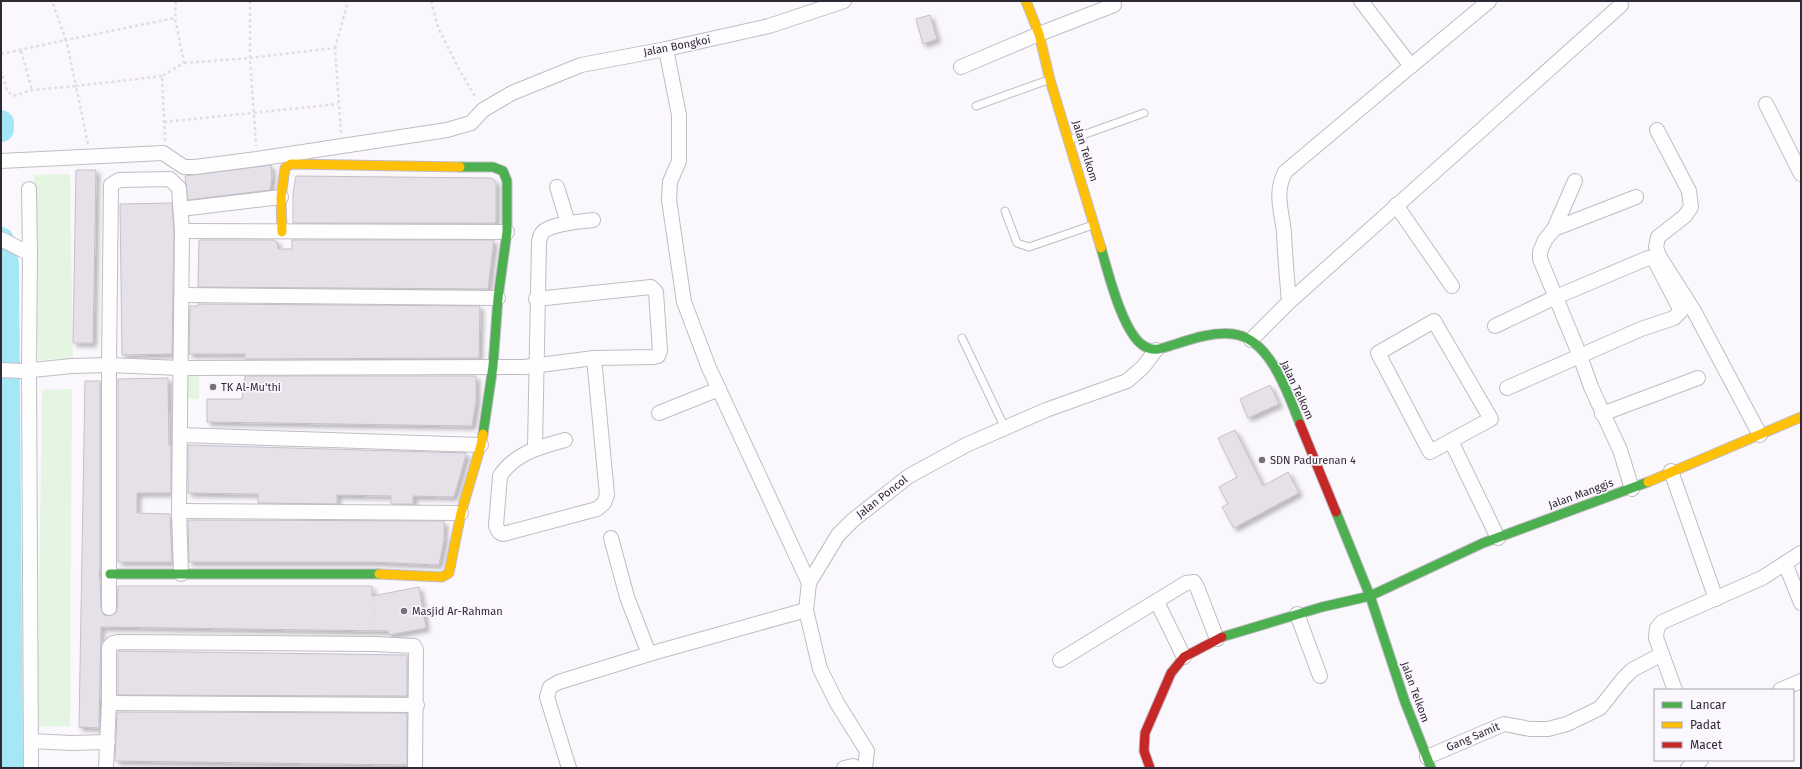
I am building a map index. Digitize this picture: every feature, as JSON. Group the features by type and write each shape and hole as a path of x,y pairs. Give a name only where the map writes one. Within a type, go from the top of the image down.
{"street":[{"name":"Jalan Bongkoi","path":"163,154 184,167 195,167 257,160 458,128 471,123 488,106 512,93 580,65 666,49 769,26 844,1"},
{"name":"Jalan Telkom","path":"1026,1 1038,34 1050,80 1117,302 1136,340 1145,347 1156,350 1200,336 1233,334 1251,340 1266,354 1274,366 1290,400 1370,596 1405,702 1429,762"},
{"path":"1361,1 1412,66"},
{"path":"1289,302 1284,231 1280,212 1281,180 1285,172 1490,1"},
{"path":"961,67 1038,34 1114,5"},
{"path":"1251,340 1289,302 1396,205 1621,5"},
{"path":"666,49 679,115 679,161 670,182 669,200 684,302 709,368 809,584"},
{"path":"1766,104 1801,174"},
{"path":"1657,130 1689,191 1691,207 1685,216 1658,237 1656,247 1659,256 1694,311 1760,435"},
{"path":"3,161 163,154"},
{"path":"110,574 374,574 445,576 449,573 461,514 481,445 497,366 498,298 507,232 507,181 503,171 493,167 291,164 285,168 281,197 282,232"},
{"path":"109,608 111,185 119,180 170,178 179,188 182,231 179,511 180,574"},
{"path":"1575,181 1554,229 1545,240 1540,252 1540,259 1602,414 1620,450 1632,488"},
{"path":"557,187 568,223"},
{"path":"29,189 30,254 26,371 31,768"},
{"path":"181,209 281,197"},
{"path":"1554,229 1636,197"},
{"path":"1396,205 1452,286"},
{"path":"535,448 530,366 539,242 541,235 545,230 568,223 593,220"},
{"path":"182,231 507,232"},
{"path":"1,238 30,254"},
{"path":"1495,326 1556,297 1643,259 1652,258 1681,311 1674,318 1641,329 1507,388"},
{"path":"3,370 26,371 72,366 109,365 180,368 530,366 594,358 658,356 660,351 656,292 651,287 536,299"},
{"path":"182,295 498,298"},
{"path":"1434,321 1491,419 1451,441 1430,452 1378,353 1434,321"},
{"name":"Jalan Poncol","path":"865,768 867,751 837,703 820,669 806,610 809,584 838,535 852,520 909,476 966,445 1046,410 1127,381 1143,367 1156,350"},
{"path":"565,440 535,448 510,462 500,476 496,526 499,532 503,534 597,508 604,503 607,495 594,358"},
{"path":"1602,414 1698,378"},
{"path":"659,413 719,389"},
{"name":"Jalan Manggis","path":"1184,657 1217,639 1297,614 1370,596 1498,538 1632,488 1801,417"},
{"path":"180,435 481,445"},
{"path":"1451,441 1498,538"},
{"path":"1671,471 1716,599"},
{"path":"179,511 461,514"},
{"path":"611,538 627,597 649,654"},
{"path":"1675,689 1656,638 1657,628 1662,622 1762,578 1801,553"},
{"path":"1785,563 1801,602"},
{"path":"1060,660 1186,583 1194,582 1217,639"},
{"path":"1150,768 1144,751 1145,733 1171,673 1184,657 1157,602"},
{"path":"569,768 547,697 550,687 559,682 649,654 806,610"},
{"path":"1297,614 1320,676"},
{"path":"106,768 109,703 109,647 113,643 118,642 410,645 416,650 417,705 415,768"},
{"name":"Gang Samit","path":"1429,762 1504,724 1530,729 1548,729 1567,724 1600,708 1632,670 1662,654"},
{"path":"1782,689 1801,681"},
{"path":"109,703 417,705"},
{"path":"31,741 71,743 108,742"},
{"path":"844,768 853,766 857,768"}],"lane":[{"path":"976,106 1050,80"},
{"path":"1069,140 1144,112"},
{"path":"1005,211 1017,243 1022,246 1029,247 1094,225"},
{"path":"962,338 1005,428"}],"path":[{"path":"52,1 66,40 90,158"},
{"path":"176,1 175,18 184,63"},
{"path":"250,1 250,58 257,160"},
{"path":"342,146 335,48 348,1"},
{"path":"431,1 439,30 460,71 488,106"},
{"path":"1,54 175,18"},
{"path":"1,70 9,94 13,96 32,90 162,76 184,63 250,58 335,48"},
{"path":"21,51 32,90"},
{"path":"162,76 166,142 163,154"},
{"path":"164,122 338,104"},
{"path":"374,574 374,644"}],"green space":[{"path":"70,174 73,359 38,360 34,175"},
{"path":"183,374 199,374 199,399 182,398"},
{"path":"72,389 70,726 37,727 42,390"}],"building":[{"path":"930,15 937,39 923,44 916,19"},
{"path":"271,165 272,177 270,190 188,200 185,176"},
{"path":"76,170 96,170 93,343 73,343"},
{"path":"296,176 491,178 496,183 496,221 495,223 293,223 293,193"},
{"path":"172,203 174,231 172,354 122,355 120,204"},
{"path":"199,240 274,240 277,242 278,249 292,249 292,240 494,240 488,289 198,287"},
{"path":"198,304 480,306 479,358 245,359 245,354 189,354 190,306 198,306"},
{"path":"245,376 476,376 476,402 472,426 207,422 207,399 242,399"},
{"path":"168,378 169,445 171,445 171,493 137,493 137,513 170,514 172,562 118,562 118,379"},
{"path":"85,381 100,381 99,574 101,608 104,615 109,616 117,612 118,586 372,586 372,596 419,587 426,628 389,635 388,631 101,627 99,728 79,727"},
{"path":"1270,385 1279,404 1248,418 1240,399"},
{"path":"1235,430 1263,486 1288,472 1299,493 1234,528 1222,507 1228,504 1219,487 1237,477 1218,438"},
{"path":"188,445 466,453 466,455 454,497 413,496 413,504 391,504 391,496 337,495 337,504 258,503 258,494 188,493"},
{"path":"188,520 444,521 444,540 439,565 374,562 189,562"},
{"path":"118,651 407,655 407,696 118,695"},
{"path":"117,712 407,713 407,765 115,761"}],"waterway":[{"path":"1,123 1,129"},
{"path":"1,240 6,264 10,768"}],"traffic: fast":[{"path":"460,167 493,167 503,171 507,181 507,232 498,298 493,366 483,434"},
{"path":"1101,248 1117,302 1129,329 1136,339 1144,346 1156,349 1211,335 1233,334 1246,338 1267,356 1276,369 1290,398 1300,424"},
{"path":"1222,637 1322,607 1370,596 1483,543 1648,482"},
{"path":"1336,512 1370,596 1405,702 1431,768"},
{"path":"110,574 379,574"}],"traffic: slow":[{"path":"1026,1 1039,34 1050,80 1101,248"},
{"path":"282,232 281,197 285,168 291,164 460,167"},
{"path":"1648,482 1801,417"},
{"path":"379,574 442,577 449,573 461,513 483,434"}],"traffic: jam":[{"path":"1300,424 1336,512"},
{"path":"1150,768 1144,751 1145,733 1171,673 1184,657 1222,637"}],"place":[{"name":"TK Al-Mu'thi","path":"213,387"},
{"name":"SDN Padurenan 4","path":"1262,460"},
{"name":"Masjid Ar-Rahman","path":"404,611"}]}
